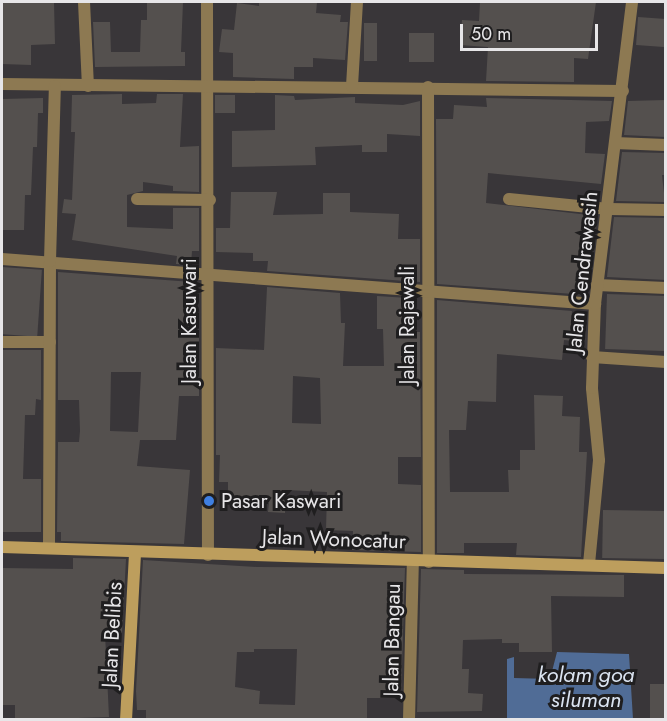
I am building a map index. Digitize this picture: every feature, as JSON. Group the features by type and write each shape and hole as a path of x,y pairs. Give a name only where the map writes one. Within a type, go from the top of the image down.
{"street":[{"path":"84,2 88,86"},
{"name":"Jalan Kasuwari","path":"207,2 206,86 210,200 208,555"},
{"path":"352,86 357,2"},
{"name":"Jalan Cendrawasih","path":"590,564 599,460 594,434 592,357 595,304 609,209 632,2"},
{"path":"2,84 352,86 623,91"},
{"path":"49,548 50,261 55,86"},
{"name":"Jalan Rajawali","path":"428,87 426,289 429,562"},
{"path":"615,143 666,146"},
{"path":"508,199 609,209 666,210"},
{"path":"137,200 210,200"},
{"path":"2,259 50,261 208,276 426,289 595,304"},
{"path":"597,285 666,288"},
{"path":"2,342 50,342"},
{"path":"592,357 666,362"},
{"name":"Jalan Wonocatur","path":"2,547 666,568"},
{"name":"Jalan Belibis","path":"126,720 135,552"},
{"name":"Jalan Bangau","path":"410,720 413,561"}],"water":[{"name":"kolam goa siluman","path":"557,652 629,654 633,719 507,719 507,659 514,657 514,678 550,679"}],"building":[{"path":"2,2 54,2 55,44 31,45 31,65 2,64"},
{"path":"147,2 183,2 181,52 185,52 185,66 95,67 93,22 110,22 111,52 140,52 141,20 147,20"},
{"path":"259,2 317,2 316,13 341,15 340,22 348,22 345,60 313,58 313,67 294,67 294,79 233,77 233,53 219,52 222,29 234,30 237,3 259,6"},
{"path":"480,2 596,2 588,59 574,58 574,82 486,81 488,47 460,45 462,20 479,21"},
{"path":"638,17 666,19 664,47 636,45"},
{"path":"364,23 377,23 377,61 364,61"},
{"path":"409,33 434,33 434,62 409,62"},
{"path":"122,94 122,104 156,103 157,94 183,94 180,147 199,146 199,192 173,191 173,186 143,182 143,191 127,195 127,227 173,229 173,208 199,208 199,251 192,251 191,265 176,264 177,256 72,240 76,214 62,213 64,199 72,200 75,132 71,132 72,95"},
{"path":"215,95 235,95 235,113 215,113"},
{"path":"275,95 294,96 295,100 355,97 355,103 403,105 420,101 420,136 387,134 387,152 362,152 362,145 315,147 316,165 232,167 232,131 275,130"},
{"path":"43,98 43,113 38,113 37,147 33,147 31,195 25,195 24,230 2,230 2,99"},
{"path":"486,98 612,101 609,121 586,122 585,153 605,154 601,184 488,173 486,203 597,216 589,285 575,285 574,294 437,284 436,119 453,119 454,105 487,107"},
{"path":"666,100 666,137 624,135 628,101"},
{"path":"622,152 666,153 666,175 662,175 665,202 616,201"},
{"path":"231,192 277,192 273,215 323,214 323,193 350,193 350,212 399,214 398,239 420,239 420,282 267,271 268,261 253,261 253,253 216,252 216,228 230,228"},
{"path":"614,217 666,218 666,280 607,277"},
{"path":"2,267 42,270 37,337 2,334"},
{"path":"58,272 192,282 192,300 184,300 184,334 199,334 199,396 179,396 176,440 140,440 137,466 190,470 184,544 61,541 61,532 57,532 58,442 79,442 80,431 79,400 58,400","holes":["111,372 141,372 138,432 110,431"]},
{"path":"267,287 340,293 341,323 345,323 343,366 384,366 383,329 377,329 377,296 408,298 408,332 420,332 421,457 398,457 398,484 421,485 421,552 352,550 353,531 326,530 327,492 286,490 285,513 268,512 269,503 228,501 228,482 219,482 220,455 216,455 216,348 264,350","holes":["293,376 320,378 321,424 292,423"]},
{"path":"607,294 666,296 664,351 605,349"},
{"path":"437,300 572,311 571,325 586,326 585,342 564,340 562,360 497,354 496,402 468,401 466,430 449,430 450,492 509,492 508,470 520,470 520,450 535,450 534,395 563,396 562,416 580,417 579,452 587,452 581,557 516,555 517,543 464,543 464,553 437,553"},
{"path":"2,350 41,350 41,400 36,399 35,415 25,415 23,479 41,479 41,532 2,532"},
{"path":"603,510 666,511 665,559 602,558"},
{"path":"73,558 126,559 122,633 105,633 109,717 15,720 15,705 2,705 3,568 73,569"},
{"path":"143,560 257,567 405,568 401,698 367,698 367,720 146,720 146,710 137,710","holes":["254,649 297,649 295,705 259,704 260,691 235,687 237,652 254,652"]},
{"path":"421,569 464,570 464,574 624,575 624,597 551,596 552,652 519,652 519,643 502,643 502,639 463,640 462,669 469,669 468,693 483,694 482,711 417,712"},
{"path":"650,684 666,684 666,720 650,720"}],"place":[{"name":"Pasar Kaswari","path":"209,501"}]}
